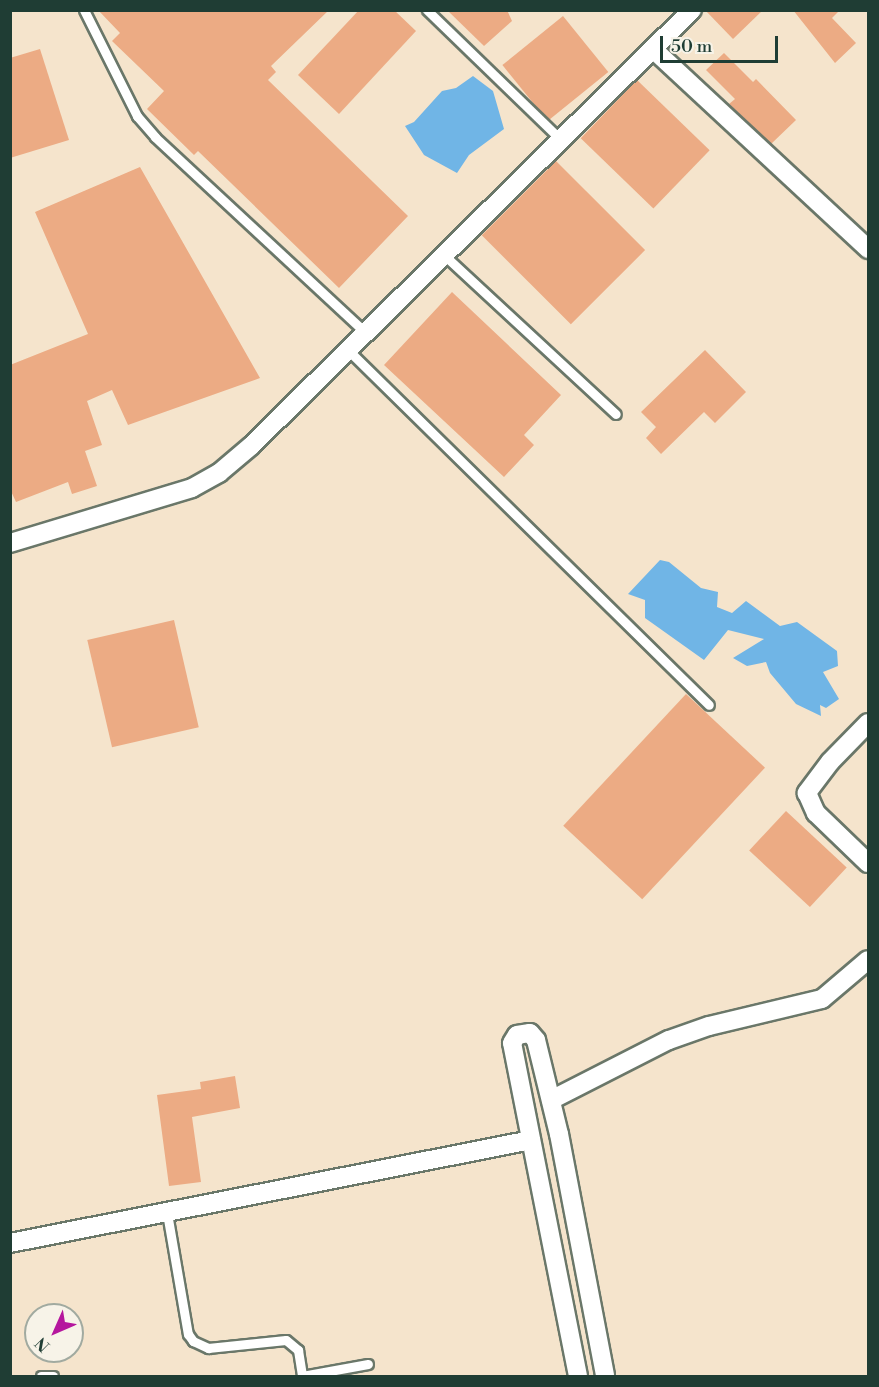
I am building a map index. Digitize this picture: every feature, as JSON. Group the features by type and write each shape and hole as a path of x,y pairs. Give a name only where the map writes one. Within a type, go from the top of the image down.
{"street":[{"path":"10,543 192,488 219,473 366,333 692,10"},
{"path":"653,49 868,249"},
{"path":"868,723 818,776 807,793 816,813 868,863"},
{"path":"551,1100 669,1040 709,1026 822,999 868,960"},
{"path":"578,1377 512,1043 516,1035 530,1033 536,1040 551,1100 605,1377"},
{"path":"10,1242 531,1140"}],"lane":[{"path":"84,10 137,116 155,137 366,333"},
{"path":"427,10 560,139"},
{"path":"444,255 616,414"},
{"path":"348,350 709,705"},
{"path":"167,1213 188,1334 193,1341 208,1348 286,1340 298,1350 302,1377 368,1364"},
{"path":"41,1377 53,1377"}],"water":[{"path":"473,76 493,91 504,129 469,155 457,173 424,155 405,126 414,122 442,91 456,88"},
{"path":"660,560 669,562 701,588 718,592 717,607 732,613 746,601 780,626 797,622 837,651 838,666 823,672 839,699 826,708 820,705 821,716 796,704 770,673 766,662 747,666 733,658 764,639 728,630 704,660 645,618 645,600 628,594"}],"building":[{"path":"98,10 329,10 271,66 276,72 268,80 408,216 339,288 198,151 194,155 147,109 164,91 112,41 120,33"},
{"path":"359,10 394,10 416,31 339,114 298,75"},
{"path":"447,10 507,10 512,21 484,46"},
{"path":"705,10 763,10 733,39"},
{"path":"793,10 840,10 832,18 856,43 835,63"},
{"path":"563,16 608,72 548,121 502,65"},
{"path":"40,49 69,140 10,158 10,58"},
{"path":"724,53 753,82 756,79 796,120 771,144 729,104 735,99 706,70"},
{"path":"637,80 710,150 653,208 581,138"},
{"path":"556,161 645,250 571,324 482,235"},
{"path":"140,167 260,378 128,425 112,390 87,401 102,445 85,451 97,486 72,494 68,482 16,502 10,489 10,365 88,334 35,212"},
{"path":"452,292 561,395 524,435 534,445 504,477 384,365"},
{"path":"705,350 746,392 715,423 704,412 661,454 646,438 656,427 641,412"},
{"path":"174,620 199,727 112,747 87,640"},
{"path":"686,694 765,768 642,899 563,826"},
{"path":"786,811 847,868 810,907 749,850"},
{"path":"235,1076 240,1108 192,1117 201,1182 169,1186 157,1095 201,1089 200,1082"}]}
